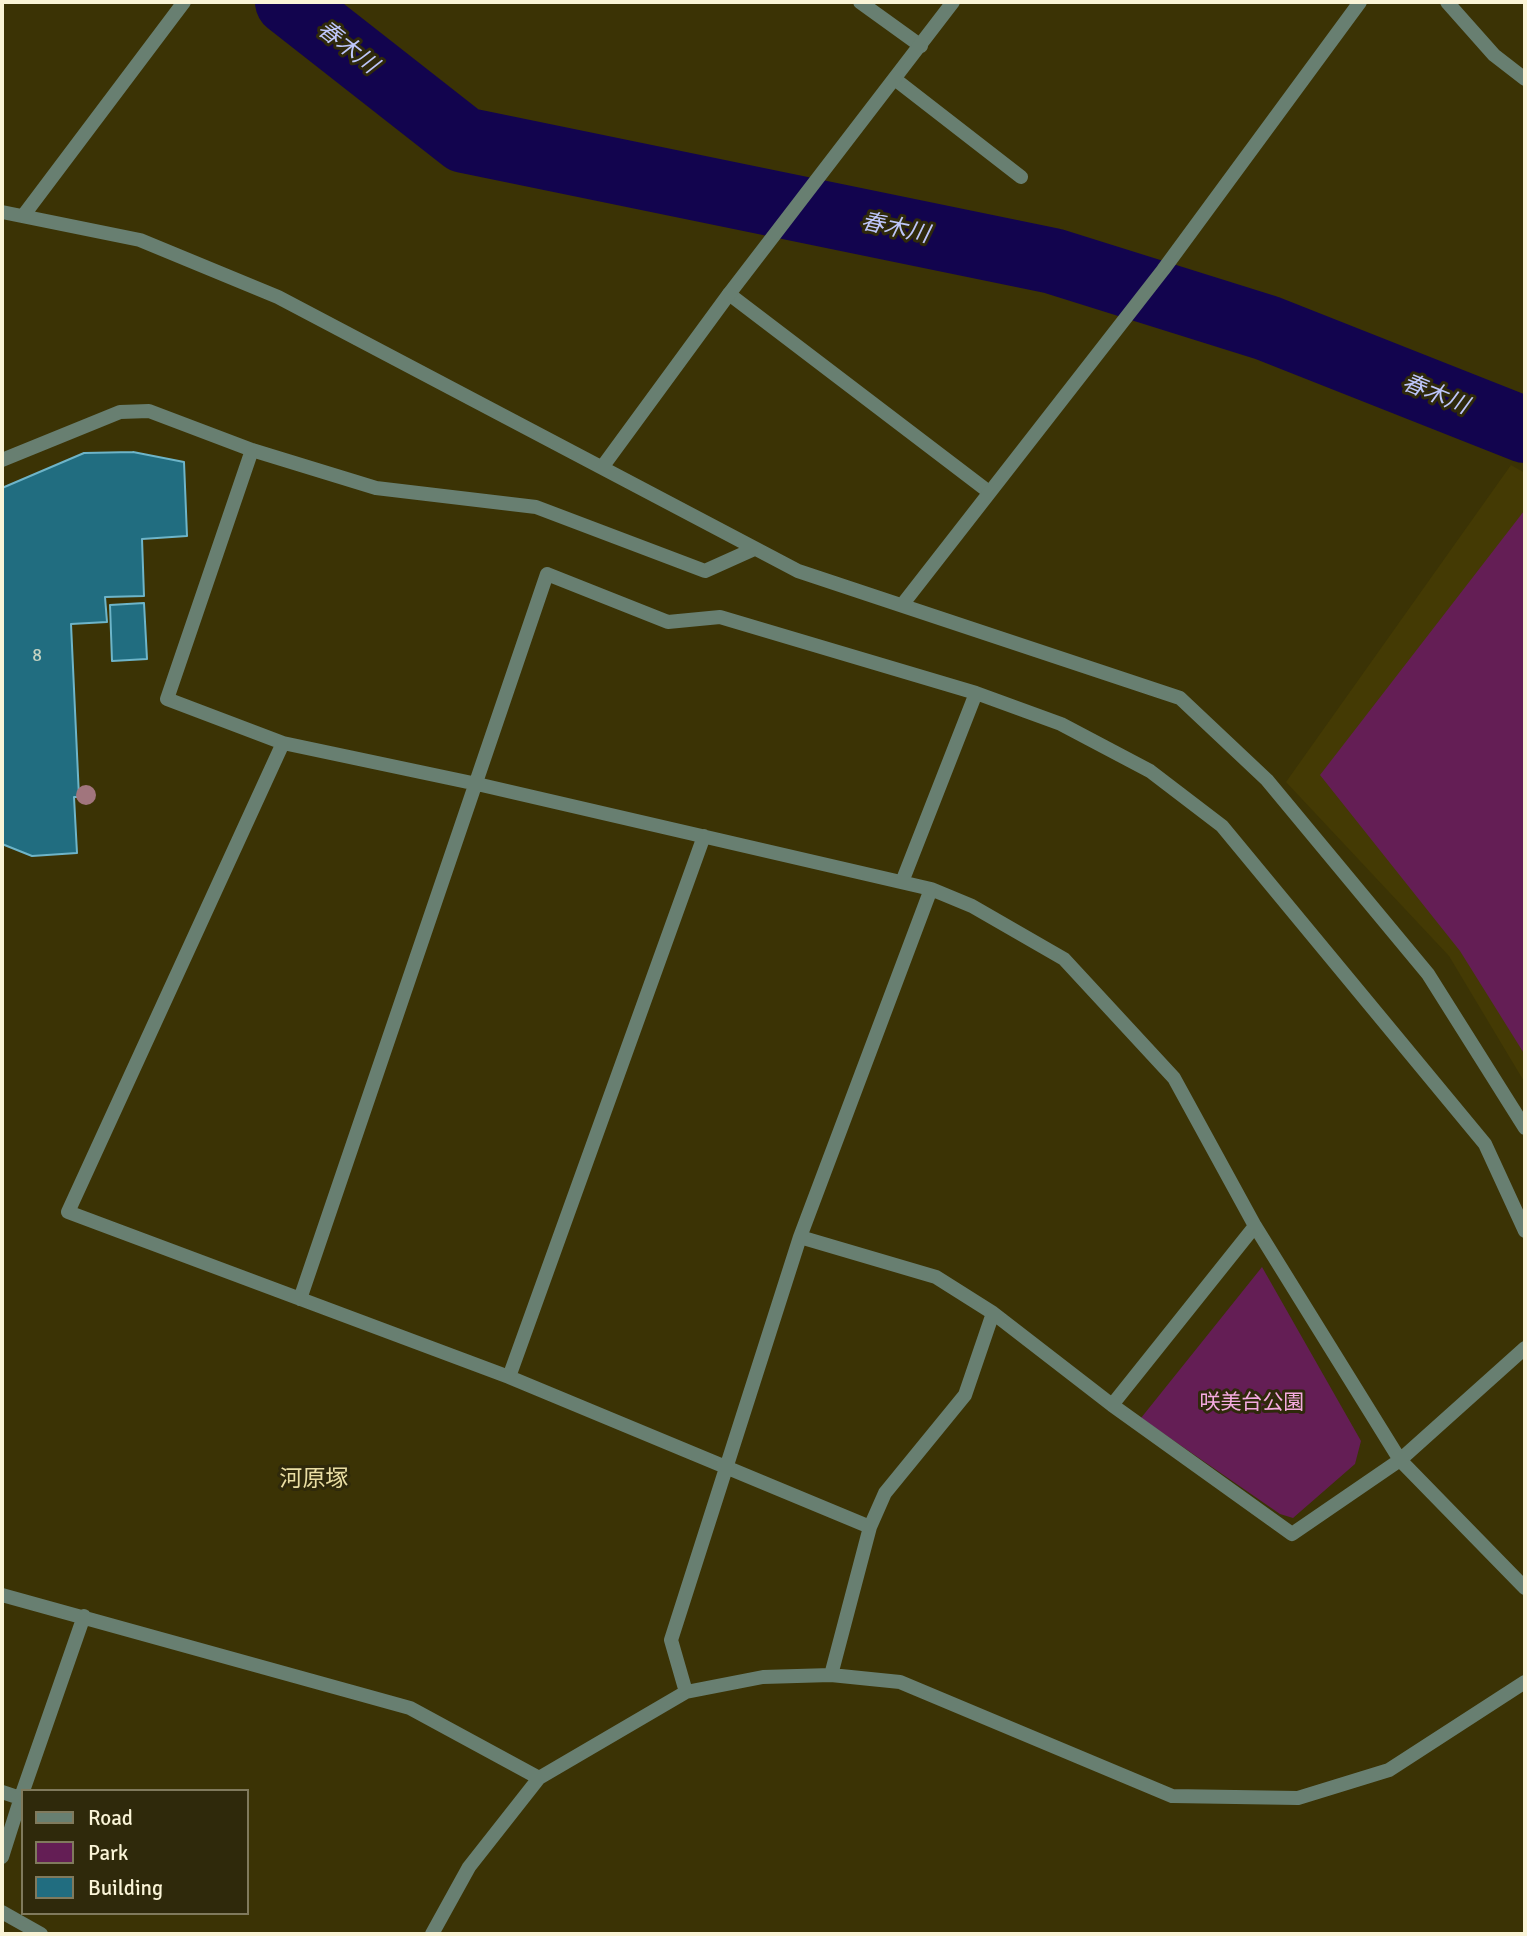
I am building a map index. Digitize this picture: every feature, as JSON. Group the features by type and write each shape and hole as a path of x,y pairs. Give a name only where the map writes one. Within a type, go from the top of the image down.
{"street":[{"path":"23,216 184,2"},
{"path":"860,2 921,46"},
{"path":"603,466 729,294 896,80 953,2"},
{"path":"902,605 1163,270 1360,2"},
{"path":"1447,2 1494,55 1525,79"},
{"path":"896,80 1021,177"},
{"path":"2,212 140,240 278,297 603,466 797,571 1180,698 1267,779 1428,974 1525,1128"},
{"path":"729,294 989,492"},
{"path":"2,460 120,412 149,411 252,450 376,488 536,507 705,571 754,549"},
{"path":"252,450 167,699 283,743 477,784 931,889 972,906 1064,959 1174,1077 1255,1226 1400,1460 1525,1588"},
{"path":"300,1299 547,574 668,622 720,617 976,693 1061,724 1150,771 1222,826 1485,1144 1525,1231"},
{"path":"902,883 976,693"},
{"path":"283,743 68,1212 509,1377 870,1527"},
{"path":"509,1377 704,836"},
{"path":"686,1692 671,1640 800,1237 931,889"},
{"path":"1112,1405 1255,1226"},
{"path":"800,1237 936,1277 993,1313 1112,1405 1292,1534 1400,1460 1525,1348"},
{"path":"831,1675 870,1527 886,1493 965,1395 993,1313"},
{"path":"2,1595 410,1707 539,1778"},
{"path":"23,1789 84,1616"},
{"path":"432,1934 469,1867 539,1778 686,1692 763,1677 831,1675 900,1682 1172,1796 1298,1798 1389,1770 1525,1682"},
{"path":"2,1792 21,1793"},
{"path":"2,1857 21,1796"},
{"path":"2,1912 41,1934"}],"shaded area":[{"path":"1511,465 1525,473 1525,1083 1449,956 1286,782"}],"green space":[{"path":"1524,511 1525,1055 1460,951 1320,775"},
{"name":"咲美台公園","path":"1262,1267 1361,1441 1355,1464 1293,1518 1280,1514 1141,1418"}],"building":[{"path":"133,452 184,462 187,536 142,539 144,596 105,597 107,622 71,624 79,797 74,797 77,853 32,856 2,844 2,488 84,453"},
{"path":"144,603 147,659 112,661 110,605"}],"waterway":[{"name":"春木川","path":"288,2 464,140 1053,261 1267,328 1525,430"}],"district":[{"name":"河原塚","path":"314,1480"}]}
